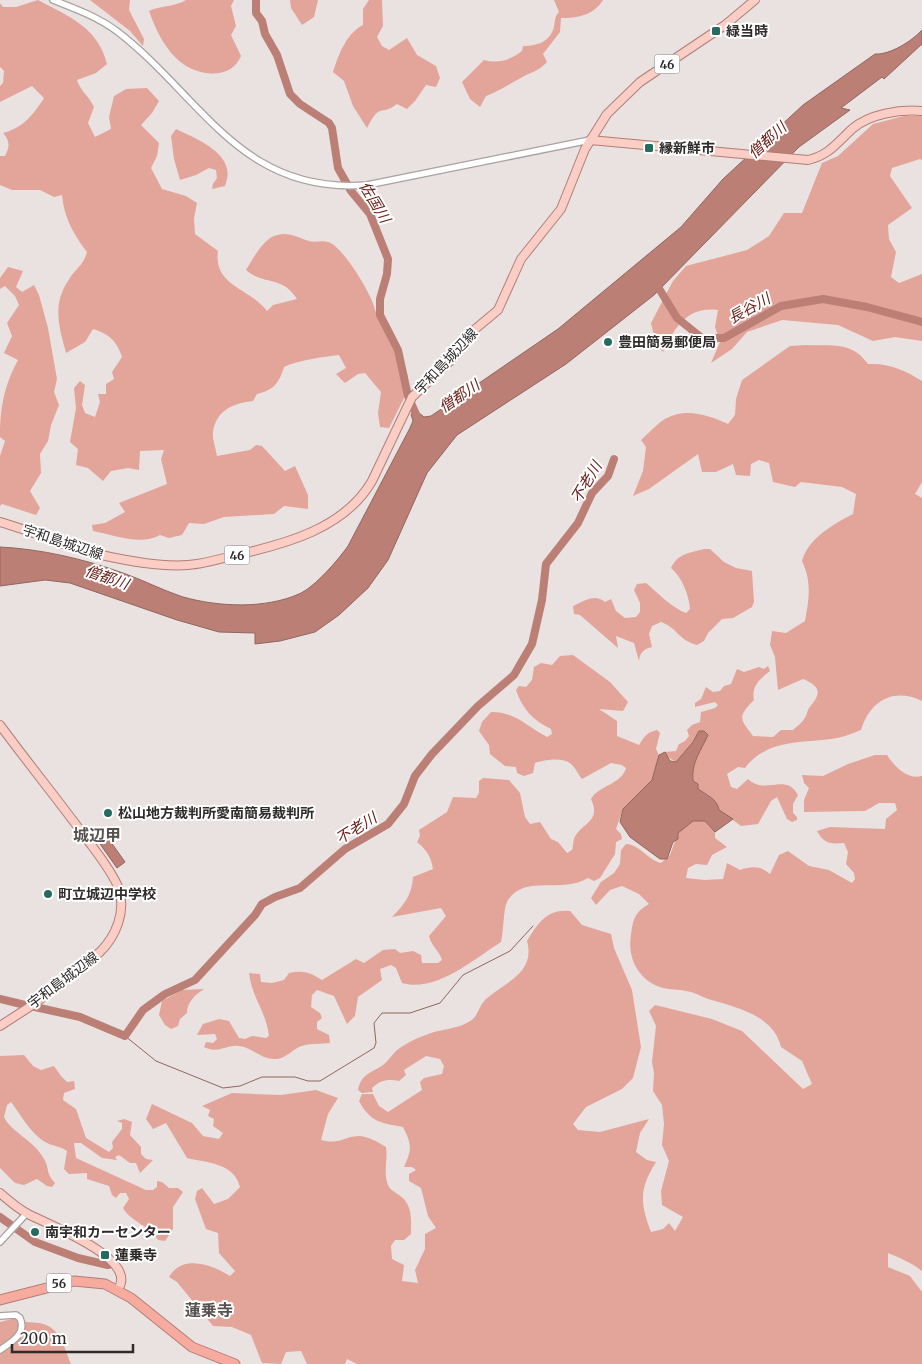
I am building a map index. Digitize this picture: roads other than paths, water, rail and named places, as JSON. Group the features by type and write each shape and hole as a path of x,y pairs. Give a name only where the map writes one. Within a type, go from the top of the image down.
{"highway":[{"name":"56","path":"0,1300 74,1281 92,1281 118,1289 192,1347 235,1364"}],"main road":[{"name":"宇和島城辺線","path":"0,522 83,551 154,563 190,565 270,548 299,537 337,518 357,502 372,480 410,402 450,360 474,330 498,310 521,259 562,209 590,140 606,114 629,91 725,25 755,0"},
{"path":"590,140 808,160 828,153 853,128 874,117 906,111 922,111"},
{"name":"宇和島城辺線","path":"0,725 102,860 118,888 120,900 119,921 114,934 104,948 34,1004 0,1026"},
{"path":"0,1193 27,1213 84,1241 106,1256 121,1272 122,1281 118,1289"}],"street":[{"path":"53,0 88,14 116,31 236,146 264,164 299,179 333,185 367,185 590,140"},
{"path":"0,1242 27,1213"},
{"path":"0,1316 16,1315 20,1318 22,1328 21,1333 0,1350"}],"water":[{"name":"僧都川","path":"922,30 922,44 884,79 882,77 841,108 850,110 799,147 654,295 566,364 457,435 427,473 388,560 368,588 339,615 315,632 280,641 255,644 255,633 219,632 177,620 70,583 45,580 0,586 0,547 47,552 78,559 123,573 183,597 212,603 257,604 286,599 305,591 326,573 348,546 410,428 413,421 411,414 418,412 424,417 431,416 558,329 681,227 723,179 803,105 875,54 881,54 900,46 913,39"},
{"path":"699,731 704,731 708,735 695,762 693,781 698,784 698,789 714,800 719,810 733,819 715,832 705,821 693,821 678,833 678,839 673,842 667,859 660,859 630,837 620,822 623,809 652,780 659,755 665,752 670,761 676,762 693,742"},
{"path":"108,838 125,862 117,868 100,844"}],"waterway":[{"name":"佐国川","path":"256,0 256,13 262,21 265,34 277,55 290,94 300,104 329,123 332,128 338,168 351,191 370,214 388,259 387,274 380,299 380,315 398,350 408,396 419,421"},
{"name":"長谷川","path":"655,282 677,318 702,338 724,338 781,306 823,299 867,307 922,322"},
{"name":"不老川","path":"35,1007 80,1017 125,1036 143,1010 165,994 195,980 255,915 262,904 300,888 345,849 388,824 404,804 415,776 432,754 478,706 514,675 532,644 542,600 546,564 578,523 592,493 608,476 614,459"},
{"path":"125,1036 156,1061 223,1088 240,1086 262,1077 295,1077 308,1081 320,1081 374,1048 376,1043 374,1023 382,1013 410,1013 440,1003 463,975 510,951 533,926"},
{"name":"不老川","path":"0,999 25,1005"},
{"path":"0,1217 35,1242 78,1258 108,1265"}],"place":[{"name":"緑当時","path":"716,31"},
{"name":"縁新鮮市","path":"649,148"},
{"name":"豊田簡易郵便局","path":"608,342"},
{"name":"松山地方裁判所愛南簡易裁判所","path":"108,813"},
{"name":"町立城辺中学校","path":"48,894"},
{"name":"南宇和カーセンター","path":"35,1232"},
{"name":"蓮乗寺","path":"105,1255"}],"district":[{"name":"城辺甲","path":"97,835"},
{"name":"蓮乗寺","path":"209,1310"}]}
